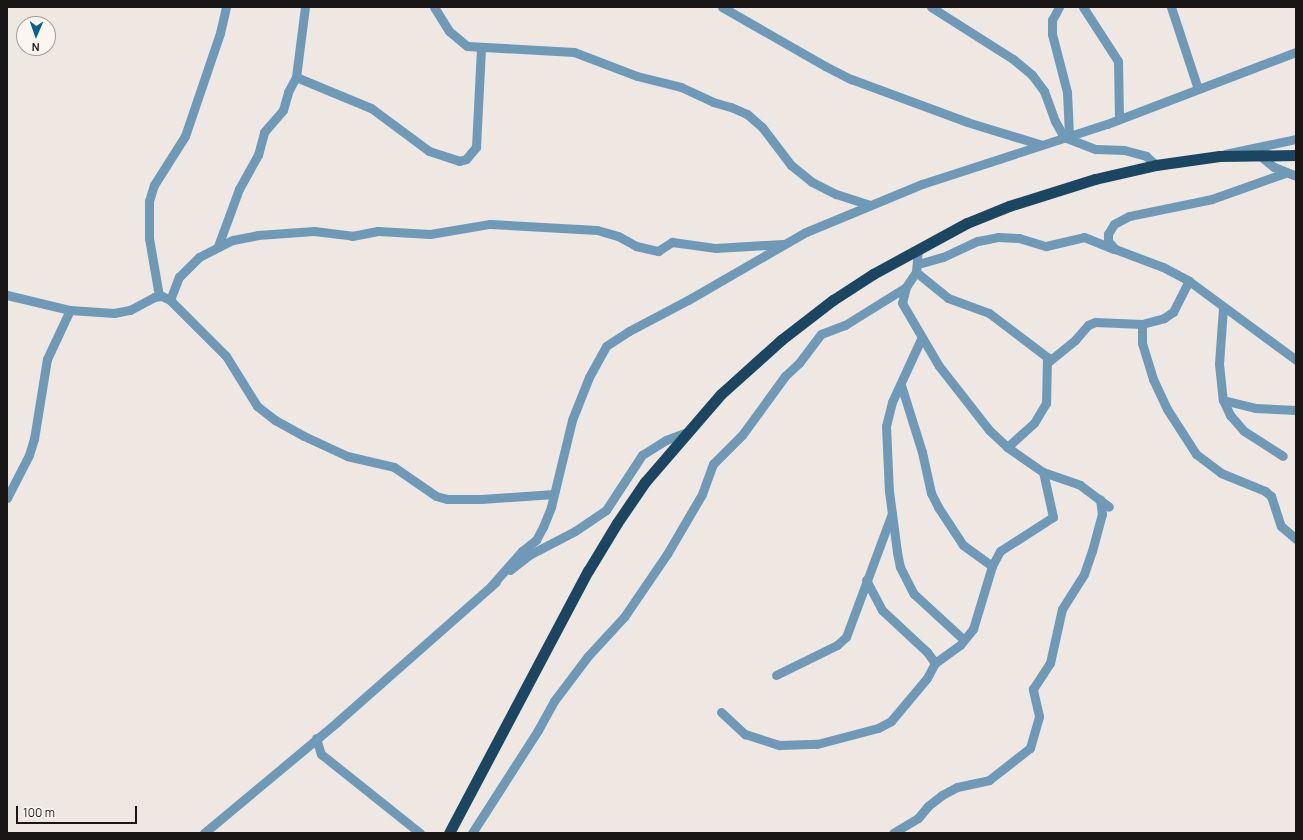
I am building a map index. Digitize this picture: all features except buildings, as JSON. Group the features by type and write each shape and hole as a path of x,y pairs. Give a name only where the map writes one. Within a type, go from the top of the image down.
{"highway":[{"path":"449,833 592,564 645,482 721,394 780,340 833,300 918,248 967,223 1009,206 1094,179 1156,165 1219,156 1296,155"}],"street":[{"path":"158,296 149,238 149,201 154,185 185,136 220,33 226,7"},
{"path":"218,246 239,188 258,155 264,132 283,110 288,92 296,77 305,7"},
{"path":"434,7 438,16 460,41 467,46 481,49 552,49 574,52 637,76 681,87 714,102 747,114 762,127 791,165 812,182 836,194 869,205"},
{"path":"722,7 825,66 851,78 967,122 1042,145"},
{"path":"931,7 1013,59 1032,75 1044,91 1055,121 1067,136 1096,149 1124,150 1146,156 1156,165"},
{"path":"1059,7 1052,20 1052,34 1067,92 1067,136"},
{"path":"1083,7 1118,61 1119,119"},
{"path":"1171,7 1198,89"},
{"path":"296,77 371,108 429,151 459,160 466,160 476,147 481,49"},
{"path":"491,586 522,550 536,540 543,527 554,494 572,420 589,377 606,346 628,331 688,300 806,232 869,205 922,184 1119,119 1296,52"},
{"path":"1219,156 1260,145 1296,139"},
{"path":"1259,155 1285,173 1296,176"},
{"path":"1115,249 1108,241 1110,229 1114,224 1129,216 1212,198 1285,173"},
{"path":"170,300 179,277 199,257 232,240 258,235 314,231 352,236 378,231 430,234 490,224 597,230 618,236 636,246 658,251 672,242 715,248 784,244"},
{"path":"917,268 978,241 998,237 1019,238 1046,246 1084,237 1164,267 1189,281 1296,360"},
{"path":"918,248 917,268 906,287 902,303 921,339 939,366 990,430 1007,447 1043,472 1080,485 1109,507"},
{"path":"917,268 948,298 974,306 994,317 1042,352 1048,362 1046,403 1034,423 1007,447"},
{"path":"1048,362 1075,340 1088,325 1095,322 1142,324 1156,322 1173,312 1189,281"},
{"path":"472,833 538,730 554,701 588,656 624,617 666,554 702,494 713,464 742,435 785,376 799,363 821,334 845,326 906,287"},
{"path":"7,296 70,310 122,312 158,296 170,300 226,356 257,406 275,420 304,436 347,456 394,467 436,496 446,499 481,499 554,494"},
{"path":"1223,308 1220,364 1223,400 1230,416 1244,431 1283,456"},
{"path":"7,498 29,455 34,439 47,359 70,310"},
{"path":"1142,324 1142,343 1153,379 1167,409 1196,454 1221,473 1268,494 1277,508 1281,526 1296,539"},
{"path":"921,339 888,410 886,426 892,512 898,556 907,584 914,594 964,640"},
{"path":"900,385 922,452 932,493 938,507 963,545 992,566"},
{"path":"1223,400 1255,408 1296,410"},
{"path":"204,833 529,555 575,531 606,510 642,455 666,440 687,432"},
{"path":"721,712 740,730 753,738 779,745 817,744 878,728 892,720 927,678 935,663 964,640 973,629 992,566 1004,547 1033,528 1052,519 1052,512 1043,472"},
{"path":"893,833 918,818 928,806 942,794 957,787 989,780 1030,748 1040,712 1032,696 1033,689 1050,663 1062,609 1084,574 1102,514 1100,499"},
{"path":"776,675 843,641 850,628 866,580 892,512"},
{"path":"866,580 882,610 927,652 935,663"},
{"path":"316,738 322,754 420,833"}]}
